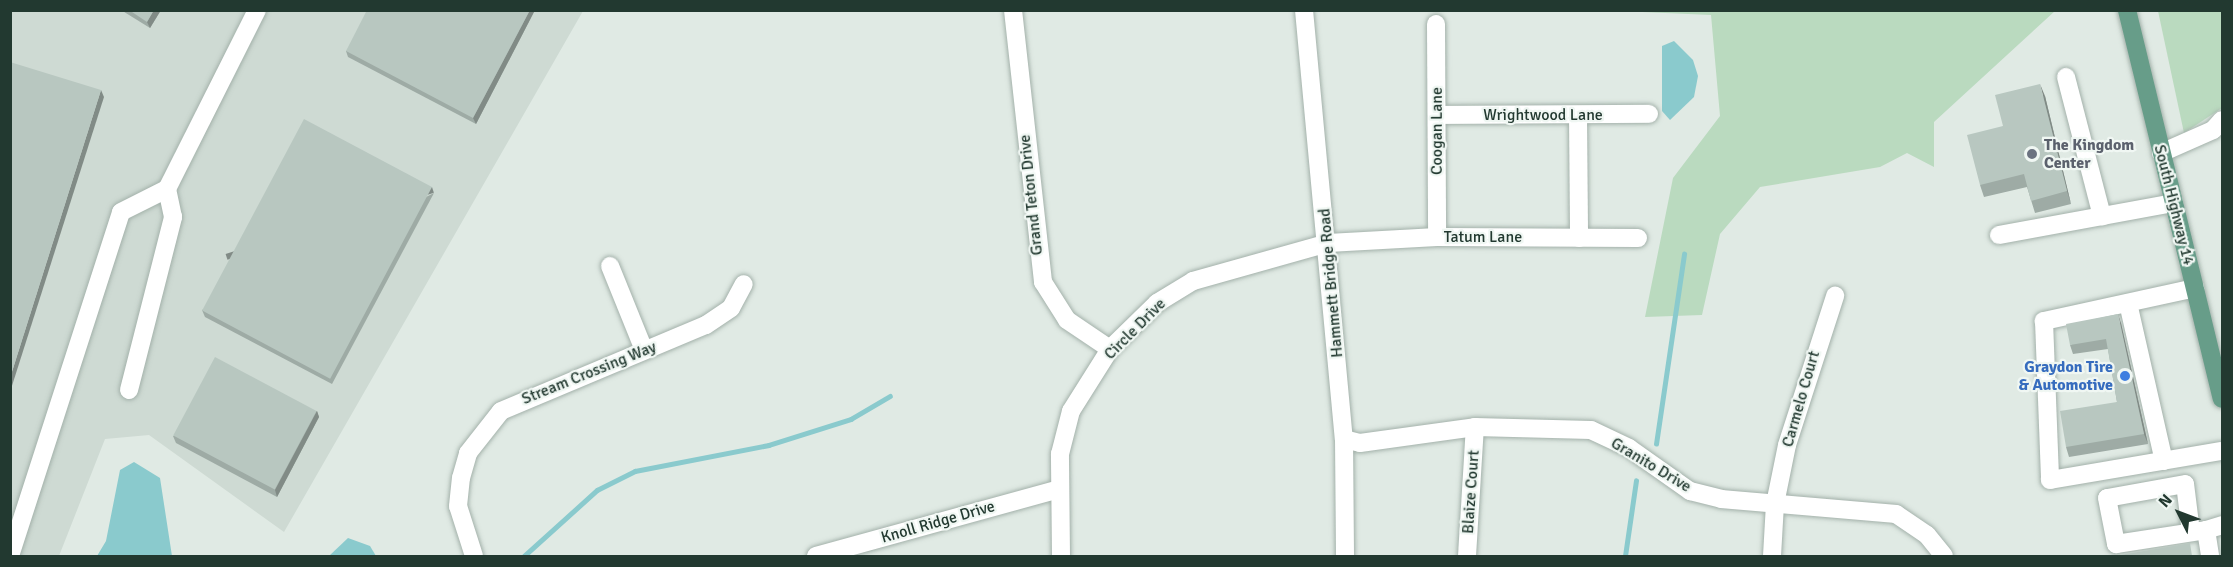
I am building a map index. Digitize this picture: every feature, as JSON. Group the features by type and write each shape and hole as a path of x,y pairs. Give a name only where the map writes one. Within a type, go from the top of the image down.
{"main road":[{"name":"South Highway 14","path":"2127,10 2223,399"}],"street":[{"path":"10,556 121,212 167,189 257,10"},
{"name":"Grand Teton Drive","path":"1013,10 1043,282 1067,320 1110,349"},
{"name":"Hammett Bridge Road","path":"1304,10 1328,243 1344,438 1345,556"},
{"name":"Coogan Lane","path":"1436,24 1437,237"},
{"path":"2066,77 2102,216"},
{"name":"Wrightwood Lane","path":"1437,115 1649,114"},
{"path":"1578,115 1579,238"},
{"path":"2162,153 2213,130 2223,120"},
{"path":"129,390 173,217 167,189"},
{"path":"1999,235 2174,203"},
{"name":"Tatum Lane","path":"1328,243 1437,237 1638,238"},
{"name":"Circle Drive","path":"1061,556 1059,489 1067,422 1110,349 1157,303 1192,281 1328,243"},
{"path":"610,266 644,350"},
{"name":"Stream Crossing Way","path":"474,556 458,506 468,453 482,431 501,411 535,393 706,326 731,308 744,284"},
{"path":"2195,288 2044,321 2050,480 2223,451"},
{"name":"Carmelo Court","path":"1772,556 1775,504 1807,370 1835,296"},
{"path":"2128,303 2164,461"},
{"name":"Granito Drive","path":"1344,438 1360,443 1475,427 1591,430 1629,448 1690,491 1775,504 1896,514 1927,535 1944,556"},
{"name":"Blaize Court","path":"1467,556 1475,427"},
{"path":"2207,529 2115,550 2107,498 2184,484 2207,529 2210,556"},
{"name":"Knoll Ridge Drive","path":"816,556 1059,489"}],"shaded area":[{"path":"10,11 583,11 284,532 149,435 105,439 59,556 11,556"}],"green space":[{"path":"1596,10 2055,11 1934,122 1934,167 1907,153 1880,167 1760,187 1720,234 1702,315 1645,317 1673,178 1720,116 1711,15"},
{"path":"2158,11 2222,11 2222,108 2184,133"}],"water":[{"path":"1674,41 1693,60 1698,76 1694,97 1670,120 1662,111 1662,46"},
{"path":"134,462 160,478 172,556 97,556 106,541 120,470"},
{"path":"348,538 370,546 376,556 329,556"}],"building":[{"path":"129,10 154,10 147,22"},
{"path":"367,10 530,10 473,118 346,51"},
{"path":"10,62 101,90 10,378"},
{"path":"2040,84 2067,191 2031,201 2024,174 1980,185 1967,135 2003,126 1995,95"},
{"path":"304,119 432,187 330,379 202,311"},
{"path":"2118,314 2144,434 2066,447 2060,411 2117,402 2106,339 2070,345 2066,324"},
{"path":"215,357 317,411 275,490 173,436"},
{"path":"2190,543 2192,556 2120,556 2120,555"}],"waterway":[{"path":"1656,444 1684,254"},
{"path":"524,556 597,490 635,471 769,445 851,419 890,396"},
{"path":"1625,556 1636,481"}],"place":[{"name":"The Kingdom Center","path":"2032,154"},
{"name":"Graydon Tire & Automotive","path":"2125,376"}]}
